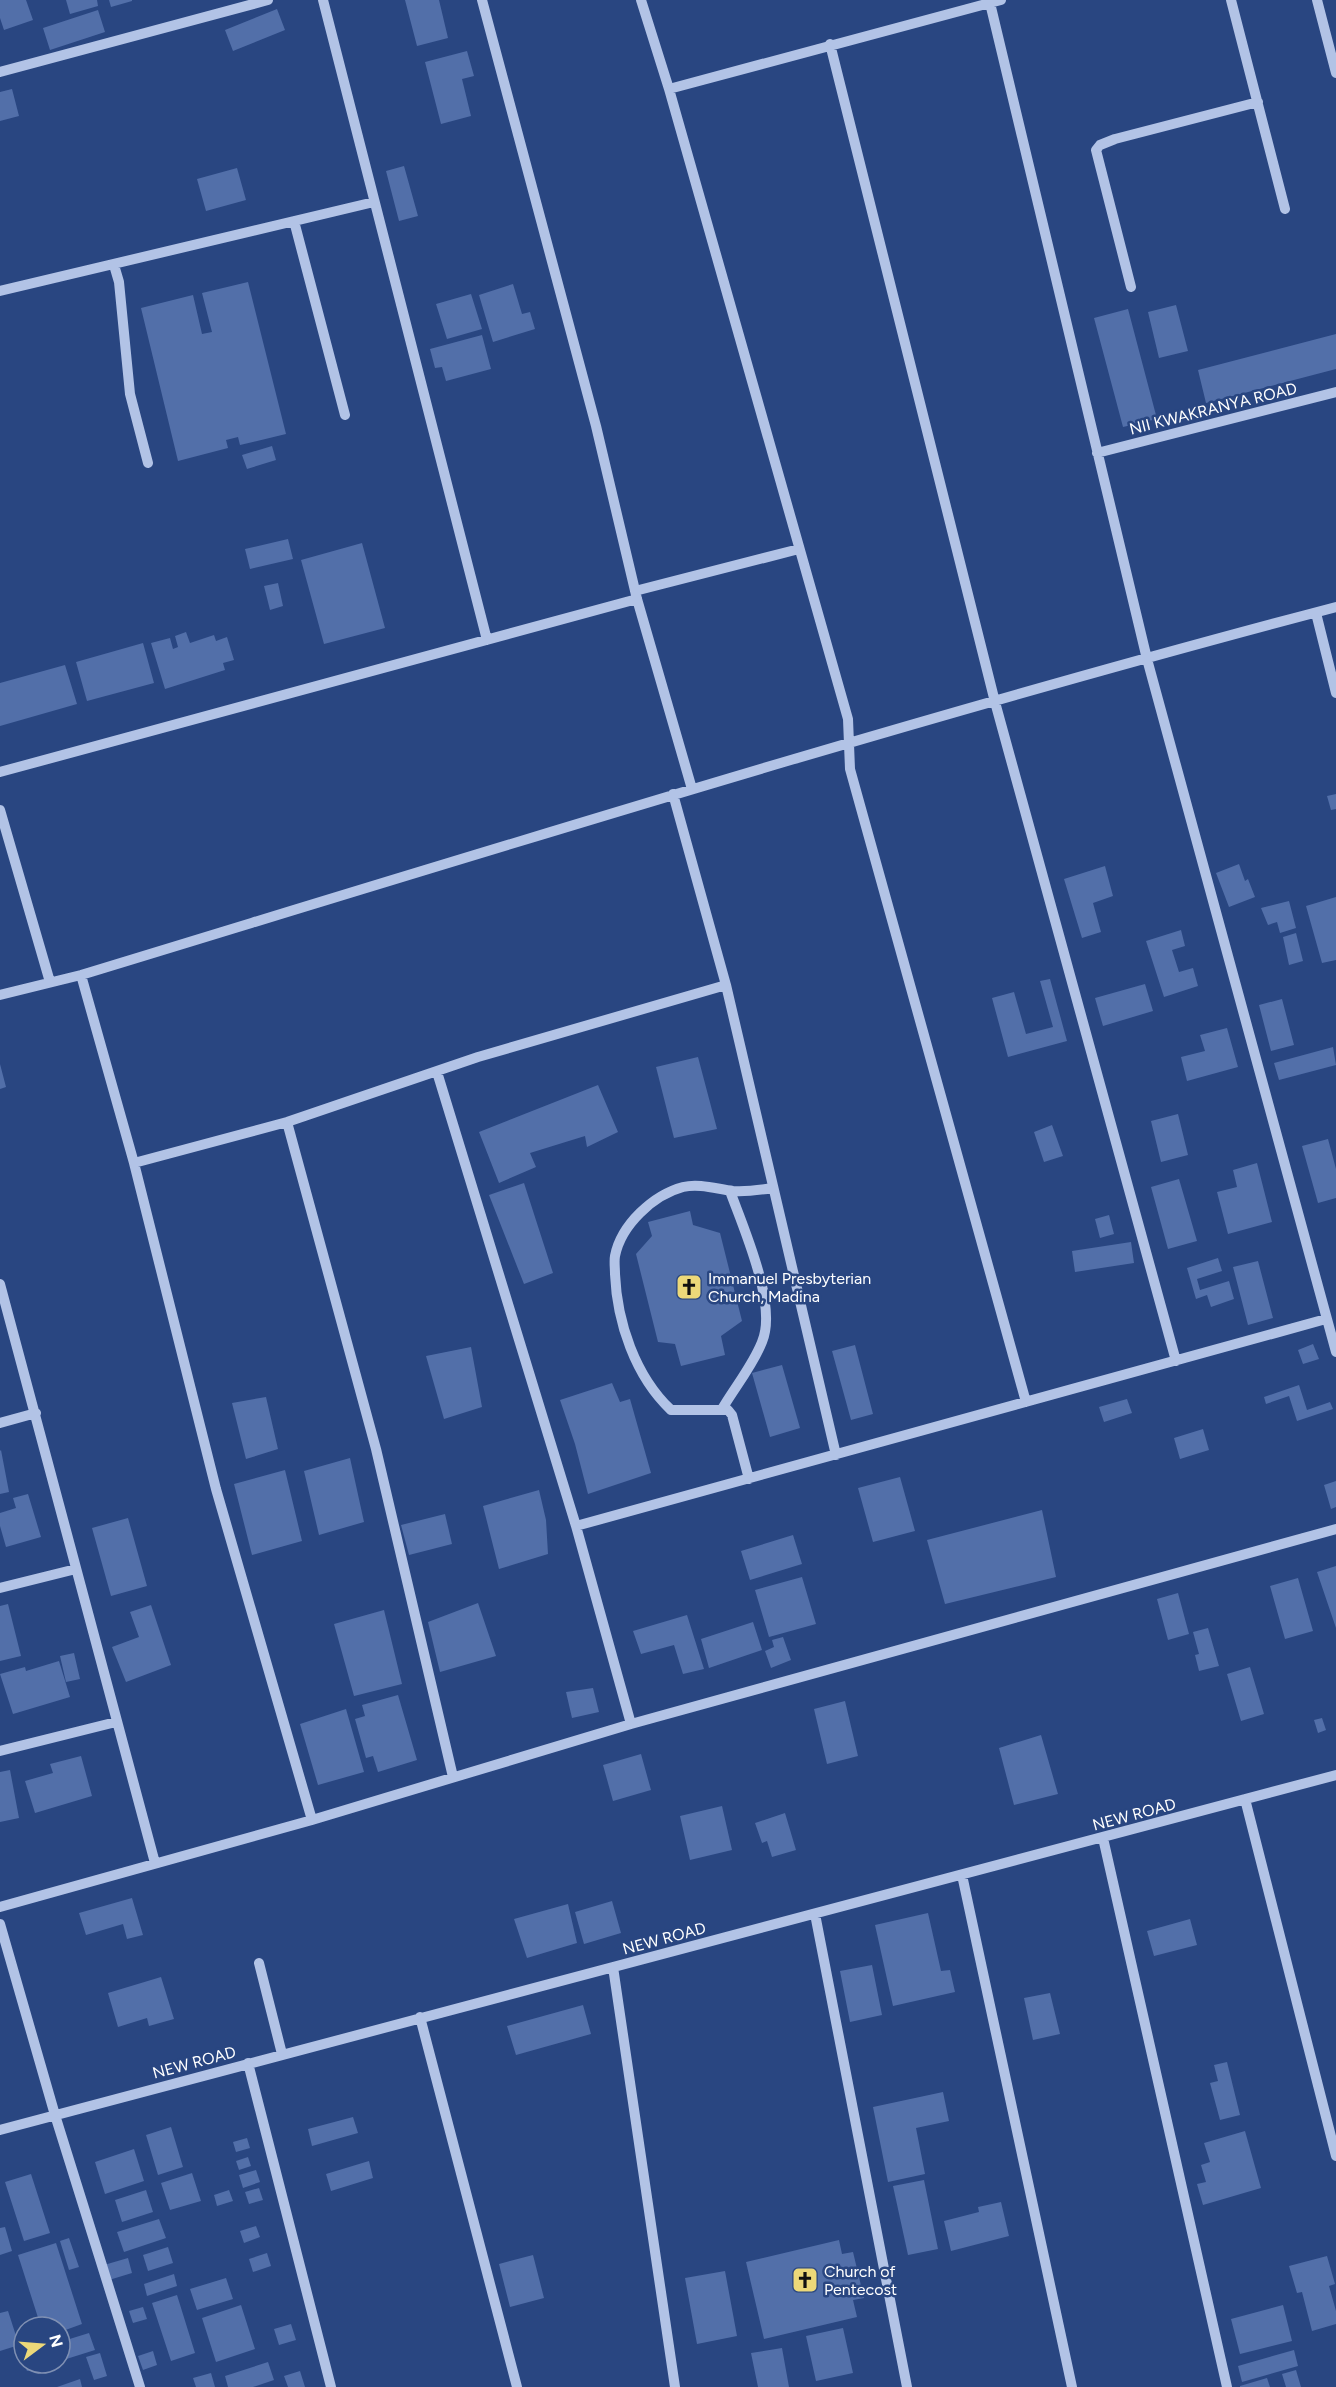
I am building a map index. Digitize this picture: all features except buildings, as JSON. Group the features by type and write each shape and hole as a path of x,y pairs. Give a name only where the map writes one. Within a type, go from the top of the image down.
{"street":[{"path":"0,72 268,0"},
{"path":"323,0 486,640"},
{"path":"482,0 596,426 636,595 692,789"},
{"path":"641,0 669,89 848,720 850,769 1026,1402"},
{"path":"1231,0 1286,209"},
{"path":"1317,0 1336,73"},
{"path":"669,89 830,44 995,2 1097,453 1147,659 1336,1352"},
{"path":"830,44 995,702 1176,1360"},
{"path":"1131,287 1096,150 1100,145 1115,139 1258,102"},
{"path":"0,291 374,202"},
{"path":"294,221 345,415"},
{"path":"114,265 119,282 130,394 148,463"},
{"name":"NII KWAKRANYA ROAD","path":"1097,453 1336,392"},
{"path":"0,772 486,640 799,549"},
{"path":"0,995 81,975 673,794 1336,607"},
{"path":"1316,613 1336,693"},
{"path":"673,794 726,985 836,1455"},
{"path":"0,810 50,981"},
{"path":"81,975 134,1163 216,1489 312,1820"},
{"path":"134,1163 287,1122 516,1045 726,985"},
{"path":"437,1072 576,1526 631,1724"},
{"path":"287,1122 376,1449 453,1777"},
{"path":"749,1479 732,1415 728,1410 671,1410 661,1400 635,1360 624,1330 616,1289 615,1256 624,1234 643,1210 684,1187 703,1186 745,1192 773,1188"},
{"path":"722,1409 757,1352 766,1328 766,1309 761,1286 751,1248 730,1191"},
{"path":"0,1284 155,1863"},
{"path":"576,1526 1326,1318"},
{"path":"0,1423 36,1413"},
{"path":"0,1907 312,1820 631,1724 1336,1529"},
{"path":"0,1588 76,1569"},
{"path":"0,1751 116,1722"},
{"name":"NEW ROAD","path":"0,2130 1336,1775"},
{"path":"1245,1799 1336,2156"},
{"path":"1103,1838 1227,2387"},
{"path":"962,1875 1072,2387"},
{"path":"815,1914 907,2387"},
{"path":"0,1924 55,2115 140,2387"},
{"path":"259,1963 282,2054"},
{"path":"613,1967 675,2387"},
{"path":"420,2017 517,2387"},
{"path":"248,2063 331,2387"}],"place":[{"name":"Immanuel Presbyterian Church, Madina","path":"689,1287"},
{"name":"Church of Pentecost","path":"805,2280"}]}
